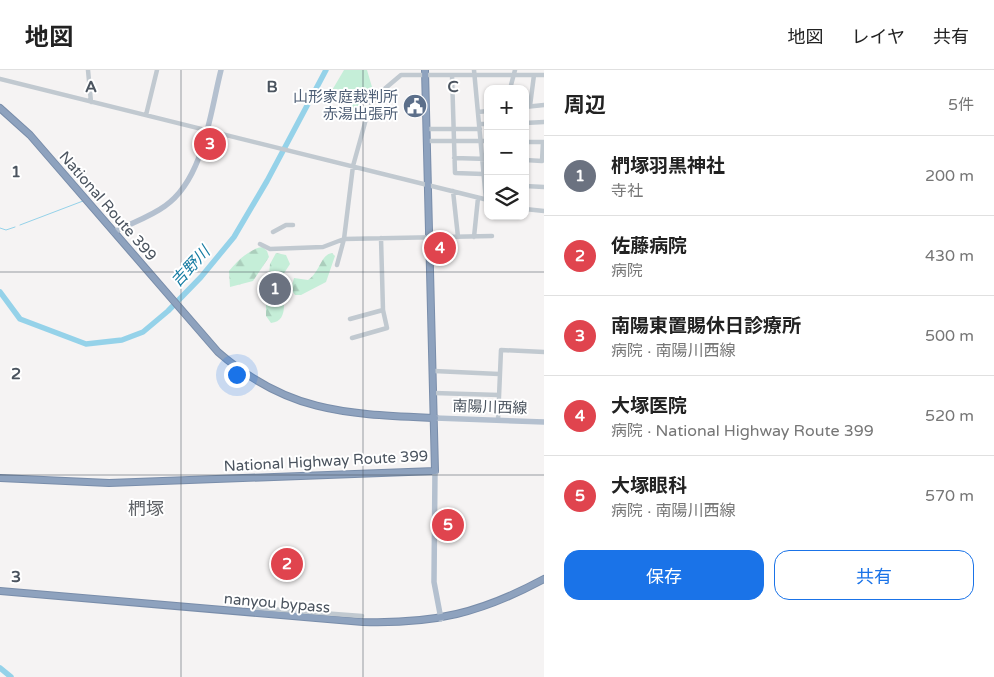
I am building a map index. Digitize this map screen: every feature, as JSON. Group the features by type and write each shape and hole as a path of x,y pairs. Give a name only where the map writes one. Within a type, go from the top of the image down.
{"highway":[{"name":"National Highway Route 399","path":"0,478 109,483 435,471 434,371 425,72"},
{"name":"National Route 399","path":"0,108 30,135 226,359 260,384 285,396 318,408 355,414 435,418"},
{"name":"nanyou bypass","path":"0,591 363,622 400,623 441,619 500,601 544,579"}],"main road":[{"path":"114,232 159,210 178,195 193,172 206,131 220,70"},
{"name":"南陽川西線","path":"435,418 544,422"},
{"path":"435,471 434,582 441,619"}],"street":[{"path":"88,70 91,102"},
{"path":"146,116 157,70"},
{"path":"337,265 344,239 353,166 372,100 399,76 425,72 452,75 514,72 544,75"},
{"path":"511,85 514,72"},
{"path":"474,73 484,154"},
{"path":"452,75 455,173 483,174"},
{"path":"529,102 534,75"},
{"path":"0,79 484,199"},
{"path":"529,107 544,104"},
{"path":"478,112 484,112"},
{"path":"529,124 544,122"},
{"path":"427,129 454,129 484,126"},
{"path":"428,141 481,141"},
{"path":"529,142 544,142 542,161 529,160"},
{"path":"454,158 484,159"},
{"path":"484,166 484,180"},
{"path":"529,186 544,187"},
{"path":"453,191 458,237"},
{"path":"474,237 478,198"},
{"path":"529,209 544,211"},
{"path":"273,232 286,225 293,225"},
{"path":"260,244 270,249 323,247 344,239 492,236"},
{"path":"352,338 387,328 383,310 381,238"},
{"path":"350,319 383,310"},
{"path":"498,420 501,350 544,352"},
{"path":"434,371 499,374"},
{"path":"434,393 498,395"},
{"path":"255,608 362,616"}],"green space":[{"path":"344,70 367,70 372,87 360,105 366,107 363,116 344,110 348,101 331,92"},
{"path":"263,247 269,257 253,281 230,287 229,271 232,267 248,253"},
{"path":"276,253 286,255 290,264 277,284 268,285 270,264"},
{"path":"332,253 335,256 326,282 301,295 295,295 291,289 294,278 308,280 316,272 325,257"},
{"path":"270,296 278,298 284,305 281,317 271,323 266,316 266,300"}],"waterway":[{"name":"吉野川","path":"0,292 20,319 86,344 122,340 143,332 168,311 201,277 234,237 267,181 326,70"},
{"path":"20,225 83,201"},
{"path":"0,228 6,230 15,227"},
{"path":"0,668 11,677"}],"place":[{"name":"山形家庭裁判所 赤湯出張所","path":"415,106"},
{"name":"南陽東置賜休日診療所","path":"210,144"},
{"name":"大塚医院","path":"440,248"},
{"name":"椚塚羽黒神社","path":"275,289"},
{"name":"大塚眼科","path":"448,525"},
{"name":"佐藤病院","path":"287,564"}],"district":[{"name":"椚塚","path":"146,509"}]}
